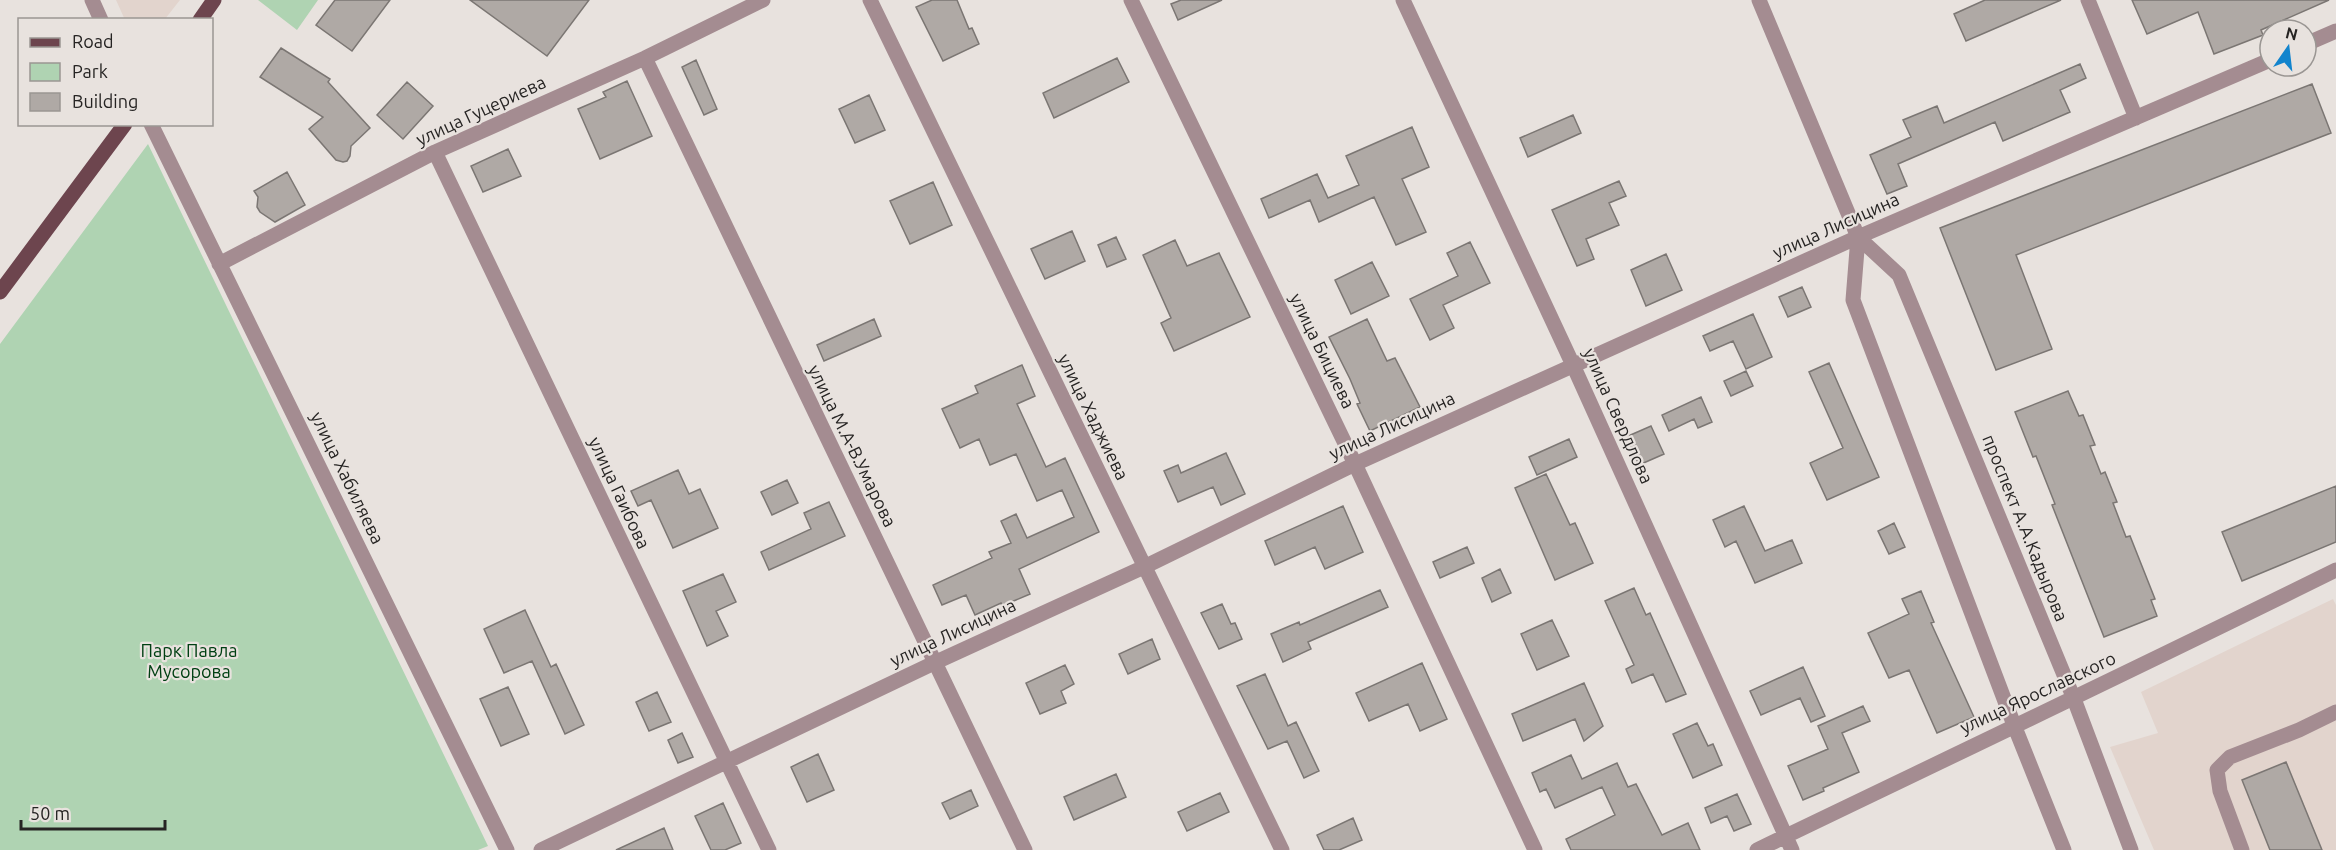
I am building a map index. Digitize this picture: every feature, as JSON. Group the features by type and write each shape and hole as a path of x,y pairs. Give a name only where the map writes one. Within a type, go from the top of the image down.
{"main road":[{"path":"201,18 214,0"},
{"path":"0,292 124,126"}],"street":[{"path":"92,0 100,18"},
{"name":"улица Гуцериева","path":"219,264 435,152 645,58 763,0"},
{"name":"улица Хаджиева","path":"870,0 1282,850"},
{"name":"улица Бициева","path":"1131,0 1355,464 1535,850"},
{"name":"улица Свердлова","path":"1403,0 1573,364 1789,843"},
{"name":"проспект А.А.Кадырова","path":"1759,0 1858,237 1899,275 2074,699 2132,850"},
{"path":"2088,0 2136,118"},
{"path":"2318,39 2336,31"},
{"name":"улица М.А-В.Умарова","path":"645,58 1025,850"},
{"name":"улица Лисицина","path":"541,850 934,663 1144,567 1355,464 1573,364 1858,237 2258,65"},
{"name":"улица Хабиляева","path":"152,126 507,850"},
{"name":"улица Гаибова","path":"435,152 769,850"},
{"name":"проспект А.А.Кадырова","path":"1858,237 1853,300 2014,725 2064,850"},
{"name":"улица Ярославского","path":"1757,850 1789,843 2014,725 2074,699 2336,570"},
{"path":"2242,850 2220,791 2217,770 2230,757 2299,730 2336,712"}],"shaded area":[{"path":"116,0 180,0 166,18 124,18"},
{"path":"2333,599 2336,605 2336,850 2154,850 2110,747 2158,733 2141,692"}],"green space":[{"path":"258,0 318,0 297,30"},
{"name":"Парк Павла Мусорова","path":"148,144 488,846 478,850 0,850 0,344"}],"building":[{"path":"335,0 390,0 352,51 316,25"},
{"path":"470,0 589,0 547,56"},
{"path":"932,0 957,0 969,29 972,28 979,44 943,61 916,7"},
{"path":"1181,0 1222,0 1178,20 1171,4"},
{"path":"1985,0 2061,0 1966,41 1954,14"},
{"path":"2132,0 2329,0 2288,18 2258,18 2258,37 2214,54 2198,12 2147,34"},
{"path":"281,48 330,79 328,82 370,128 351,146 347,161 336,160 309,129 323,117 260,77"},
{"path":"1117,58 1129,82 1054,118 1043,93"},
{"path":"696,60 717,109 704,115 682,67"},
{"path":"2080,64 2086,78 2060,90 2070,112 2003,141 1995,122 1898,164 1907,186 1887,194 1870,155 1911,137 1903,120 1937,106 1944,123"},
{"path":"627,81 652,136 600,159 578,109 606,97 603,92"},
{"path":"407,82 433,106 403,139 377,115"},
{"path":"2312,84 2331,133 2016,255 2052,349 1996,370 1940,228"},
{"path":"869,95 885,130 855,143 839,109"},
{"path":"1573,115 1581,133 1528,157 1520,138"},
{"path":"1412,127 1429,167 1402,179 1426,232 1396,245 1374,197 1319,222 1310,200 1269,218 1261,199 1317,174 1328,198 1359,185 1346,156"},
{"path":"508,149 521,176 483,192 471,166"},
{"path":"287,172 305,205 275,222 260,212 257,207 258,197 254,191"},
{"path":"1619,181 1626,196 1609,203 1619,225 1586,239 1594,259 1577,266 1552,210"},
{"path":"933,182 952,225 910,244 890,201"},
{"path":"1072,231 1085,261 1045,279 1031,249"},
{"path":"1116,237 1126,259 1107,267 1098,245"},
{"path":"1175,240 1187,266 1219,253 1250,317 1174,351 1161,323 1171,318 1143,255"},
{"path":"1470,242 1490,283 1443,305 1454,328 1430,340 1410,299 1458,276 1447,253"},
{"path":"1666,254 1682,290 1646,306 1631,270"},
{"path":"1372,262 1389,296 1351,314 1335,280"},
{"path":"1802,287 1811,307 1788,317 1779,297"},
{"path":"1753,314 1772,357 1746,369 1733,341 1710,351 1703,336"},
{"path":"874,319 881,336 824,361 817,345"},
{"path":"1367,319 1387,361 1395,358 1420,407 1370,431 1357,404 1360,403 1350,379 1329,337"},
{"path":"1829,363 1879,477 1827,500 1810,463 1843,448 1809,372"},
{"path":"1022,365 1035,396 1017,404 1046,467 1065,458 1099,532 1019,569 1030,594 1002,606 1001,603 975,615 966,595 942,605 933,585 992,558 989,552 1011,543 1001,521 1016,514 1027,538 1074,517 1062,490 1037,501 1016,454 990,465 979,439 960,448 942,409 978,393 975,386"},
{"path":"1746,371 1753,386 1731,396 1724,381"},
{"path":"2068,391 2079,416 2083,415 2095,445 2090,446 2101,474 2105,472 2117,502 2113,503 2126,537 2130,536 2155,599 2151,600 2157,616 2104,637 2052,505 2055,504 2015,412"},
{"path":"1701,397 1712,422 1698,428 1694,419 1669,431 1662,415"},
{"path":"1651,426 1664,454 1639,465 1626,437"},
{"path":"1569,439 1577,457 1537,475 1529,457"},
{"path":"1226,453 1245,494 1221,505 1213,487 1178,502 1164,471 1178,465 1181,473"},
{"path":"678,470 689,494 700,489 718,528 673,548 651,500 638,506 631,491"},
{"path":"1546,474 1570,525 1575,523 1593,563 1555,580 1515,488"},
{"path":"787,480 798,503 772,515 761,492"},
{"path":"2336,486 2336,542 2242,581 2222,532"},
{"path":"829,502 845,536 769,570 761,552 811,529 804,513"},
{"path":"1343,506 1363,552 1325,569 1315,547 1275,565 1265,541"},
{"path":"1744,506 1765,551 1792,540 1802,563 1755,583 1736,541 1725,547 1713,520"},
{"path":"1894,523 1905,547 1889,554 1878,531"},
{"path":"1467,547 1474,563 1440,578 1433,562"},
{"path":"1500,569 1511,593 1492,602 1482,578"},
{"path":"723,574 736,602 716,611 728,636 707,646 683,591"},
{"path":"1634,588 1646,615 1650,613 1686,694 1666,702 1653,674 1632,683 1626,669 1634,665 1605,601"},
{"path":"1380,590 1388,607 1308,642 1311,649 1283,662 1271,634 1299,622 1300,625"},
{"path":"1921,591 1934,622 1931,623 1974,717 1937,733 1909,670 1889,678 1868,633 1909,614 1902,599"},
{"path":"1222,604 1231,624 1235,623 1242,639 1219,649 1201,613"},
{"path":"525,610 551,667 556,664 584,725 565,734 532,661 504,673 484,629"},
{"path":"1552,620 1569,656 1537,670 1521,634"},
{"path":"1152,639 1160,659 1128,674 1119,654"},
{"path":"1422,663 1447,719 1420,731 1408,704 1369,721 1356,693"},
{"path":"1065,665 1074,684 1061,691 1066,703 1040,714 1026,683"},
{"path":"1803,667 1825,716 1811,722 1800,698 1761,715 1750,691"},
{"path":"1265,674 1288,726 1296,722 1319,771 1304,778 1287,741 1268,749 1237,686"},
{"path":"1584,683 1603,726 1584,741 1575,719 1523,741 1512,714"},
{"path":"508,687 529,734 501,746 480,699"},
{"path":"657,692 671,722 649,731 636,702"},
{"path":"1863,706 1870,721 1842,733 1859,772 1803,800 1788,766 1828,749 1818,726"},
{"path":"1697,723 1708,746 1713,744 1722,765 1693,778 1673,734"},
{"path":"682,733 693,757 678,763 668,740"},
{"path":"818,754 834,790 807,802 791,767"},
{"path":"1571,755 1582,779 1617,763 1628,787 1636,784 1662,835 1688,823 1700,850 1571,850 1566,839 1615,815 1602,787 1555,808 1546,789 1540,792 1532,773"},
{"path":"2286,762 2322,850 2270,850 2242,780"},
{"path":"1116,774 1126,797 1074,820 1064,797"},
{"path":"971,790 978,806 950,819 942,803"},
{"path":"1220,793 1229,812 1187,831 1178,812"},
{"path":"1737,794 1751,824 1734,831 1727,816 1711,823 1705,808"},
{"path":"723,803 741,843 725,850 711,850 695,816"},
{"path":"1353,818 1362,840 1339,850 1324,850 1317,835"},
{"path":"664,828 673,850 616,850"}]}
